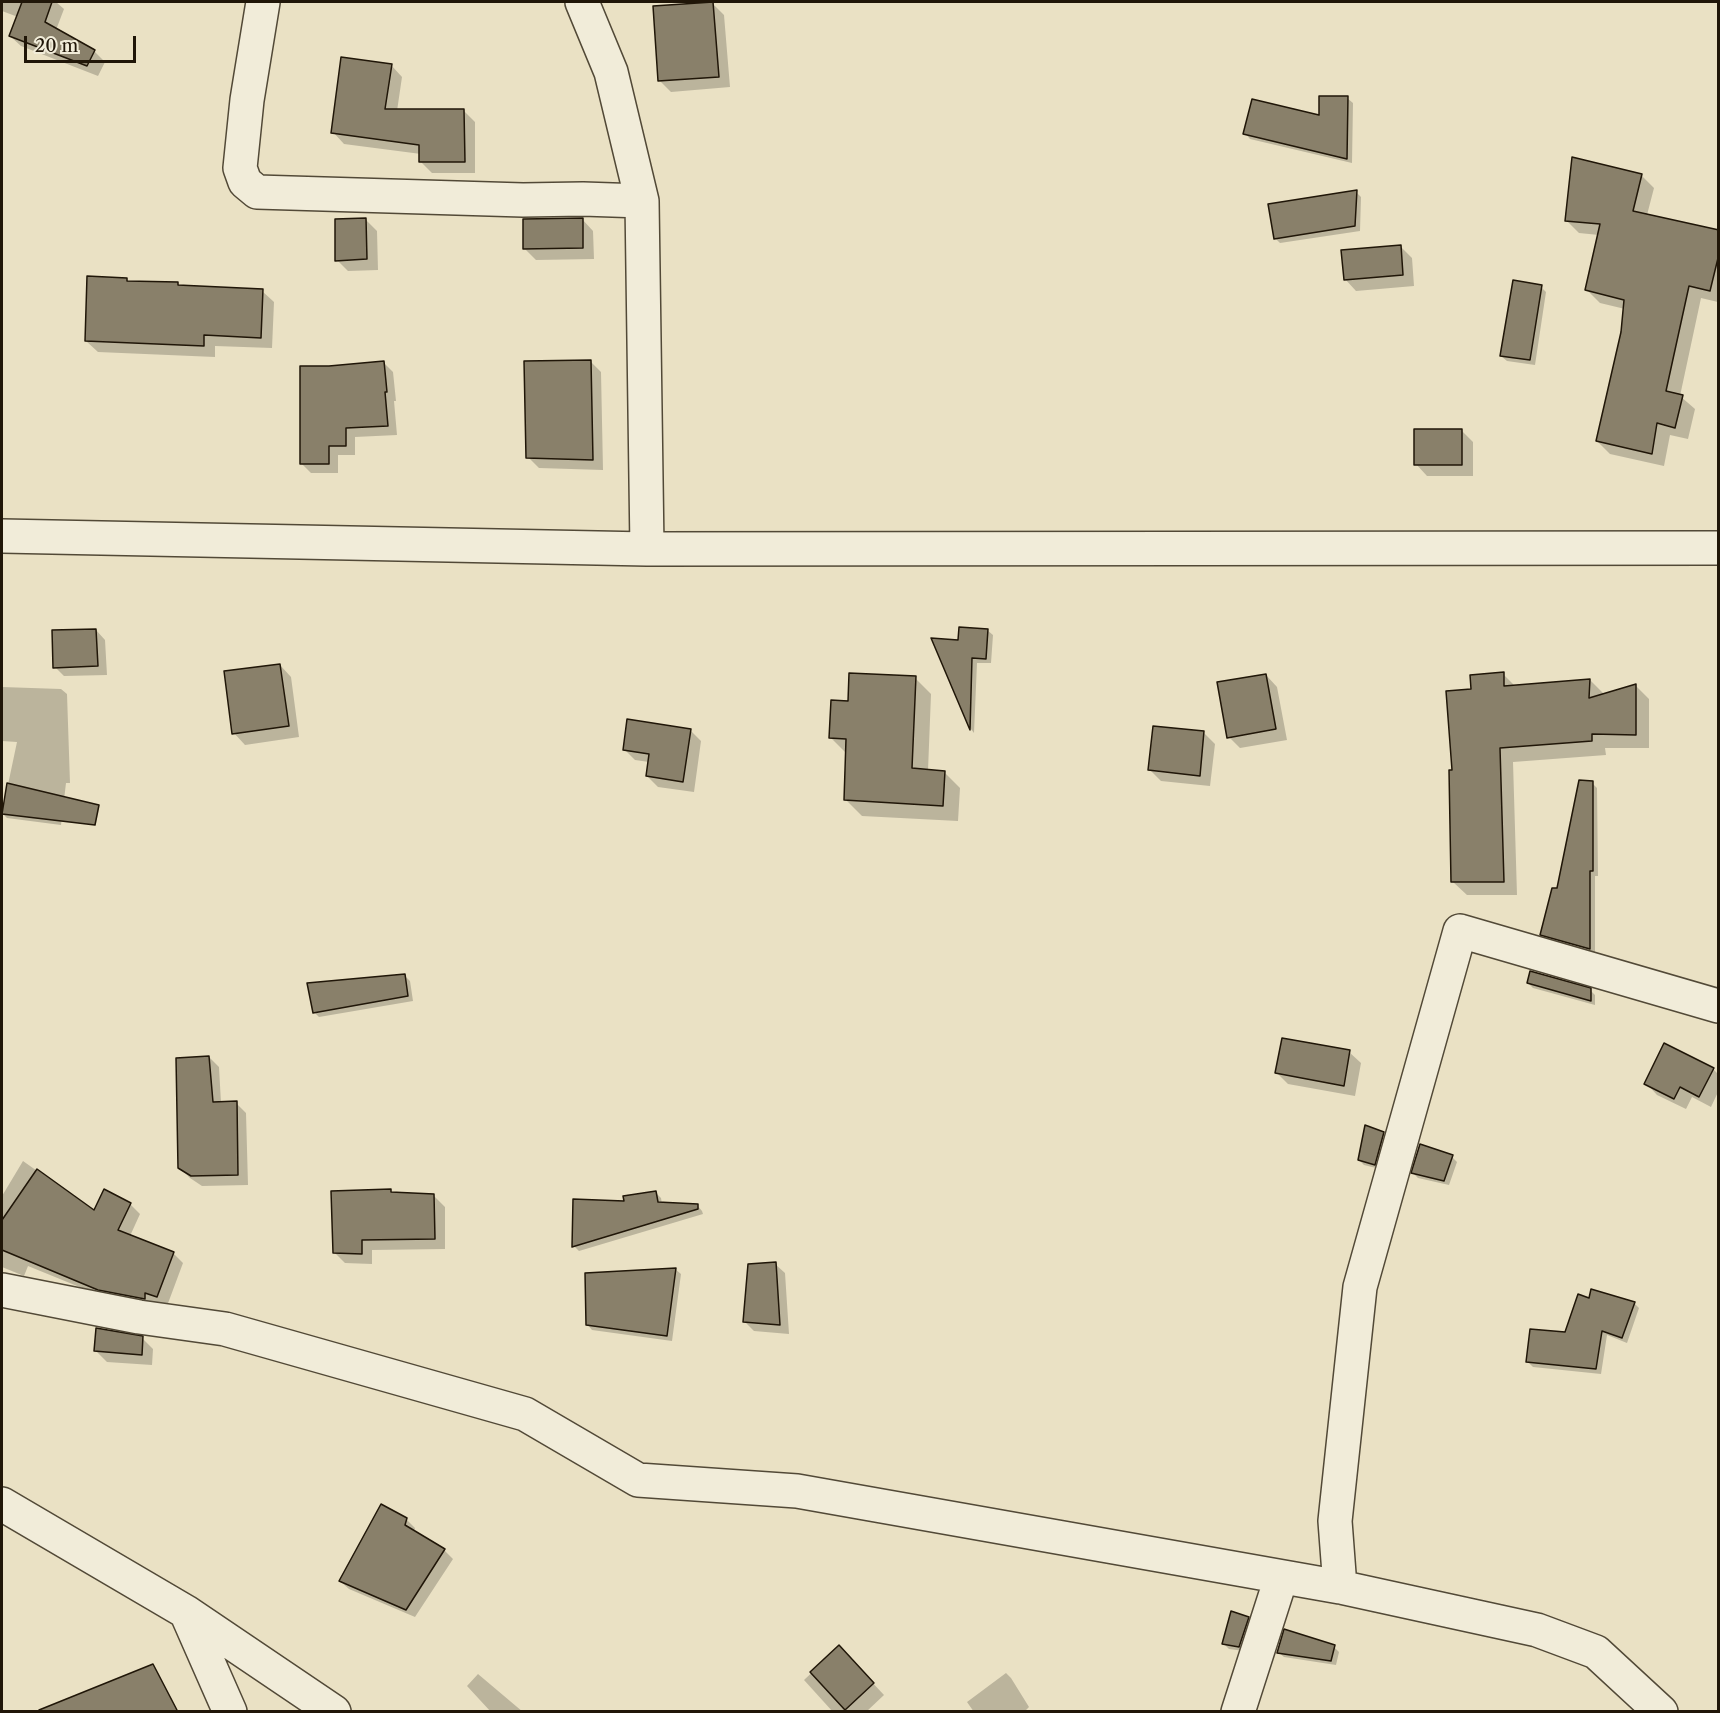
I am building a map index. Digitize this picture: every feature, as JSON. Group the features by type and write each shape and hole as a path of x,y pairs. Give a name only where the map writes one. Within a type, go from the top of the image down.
{"street":[{"path":"263,2 247,100 240,168 246,182 257,192 642,201"},
{"path":"582,2 611,72 642,201 647,549"},
{"path":"2,536 647,549 1719,548"},
{"path":"1340,1587 1335,1521 1360,1287 1460,931 1719,1006"},
{"path":"2,1290 139,1317 225,1329 525,1414 638,1480 796,1491 1340,1587 1537,1630 1596,1652 1661,1712"},
{"path":"2,1504 186,1612 334,1712"},
{"path":"1238,1712 1281,1578"},
{"path":"186,1612 230,1712"}],"building":[{"path":"22,2 52,2 45,22 95,50 87,66 9,36"},
{"path":"713,2 719,77 658,81 653,6"},
{"path":"341,57 392,64 385,109 464,109 465,162 419,162 419,145 331,133"},
{"path":"1319,96 1348,96 1347,159 1243,134 1252,99 1319,115"},
{"path":"1572,157 1642,174 1633,211 1719,230 1719,254 1710,291 1689,286 1666,391 1683,395 1675,428 1657,423 1652,454 1596,441 1621,332 1624,300 1585,290 1600,224 1565,221"},
{"path":"1357,190 1355,226 1274,239 1268,204"},
{"path":"366,218 367,259 335,261 335,219"},
{"path":"583,218 583,248 523,249 523,219"},
{"path":"1401,245 1403,275 1344,280 1341,250"},
{"path":"87,276 127,278 127,281 178,282 178,285 263,289 261,338 204,335 204,346 85,341"},
{"path":"1513,280 1542,285 1530,360 1500,356"},
{"path":"591,360 593,460 526,458 524,361"},
{"path":"384,361 388,426 346,428 346,446 329,446 329,464 300,464 300,366"},
{"path":"1414,429 1462,429 1462,465 1414,465"},
{"path":"959,627 988,629 986,659 972,658 970,730 931,638 958,640"},
{"path":"96,629 98,666 53,668 52,630"},
{"path":"280,664 289,726 232,734 224,671"},
{"path":"1504,672 1504,686 1590,679 1589,698 1636,684 1636,735 1592,734 1592,741 1500,748 1504,882 1451,882 1449,770 1452,770 1446,691 1471,689 1470,675"},
{"path":"849,673 916,676 912,768 945,771 943,806 844,800 846,739 829,738 831,700 848,701"},
{"path":"1266,674 1276,729 1227,738 1217,682"},
{"path":"627,719 691,729 683,782 646,776 649,754 623,750"},
{"path":"1153,726 1204,731 1200,776 1148,770"},
{"path":"1579,780 1593,781 1590,949 1540,935 1552,888 1557,888"},
{"path":"7,783 99,805 95,825 2,814"},
{"path":"1530,971 1591,988 1591,1001 1527,983"},
{"path":"405,974 408,996 313,1013 307,983"},
{"path":"1282,1038 1350,1050 1344,1086 1275,1073"},
{"path":"1664,1043 1714,1068 1699,1097 1680,1087 1674,1099 1644,1084"},
{"path":"209,1056 213,1102 237,1101 238,1175 191,1176 178,1168 176,1058"},
{"path":"1365,1125 1384,1132 1375,1165 1358,1160"},
{"path":"1420,1144 1453,1155 1444,1181 1411,1173"},
{"path":"37,1169 94,1210 104,1189 131,1203 118,1230 174,1252 157,1297 145,1293 145,1299 98,1290 2,1250 2,1220"},
{"path":"391,1189 391,1192 434,1194 435,1239 362,1240 362,1254 333,1253 331,1191"},
{"path":"656,1191 658,1202 698,1204 698,1209 572,1247 573,1199 624,1201 623,1196"},
{"path":"776,1262 780,1325 743,1322 748,1264"},
{"path":"676,1268 667,1336 586,1325 585,1273"},
{"path":"1591,1289 1635,1302 1622,1338 1602,1331 1596,1369 1526,1362 1530,1329 1565,1332 1578,1294 1589,1298"},
{"path":"96,1328 143,1336 142,1355 94,1351"},
{"path":"381,1504 407,1518 405,1525 445,1549 406,1610 339,1581"},
{"path":"1231,1611 1249,1617 1239,1647 1222,1644"},
{"path":"1284,1629 1335,1645 1331,1661 1277,1653"},
{"path":"839,1645 874,1683 845,1710 810,1672"},
{"path":"153,1664 178,1712 39,1712 39,1710"}]}
